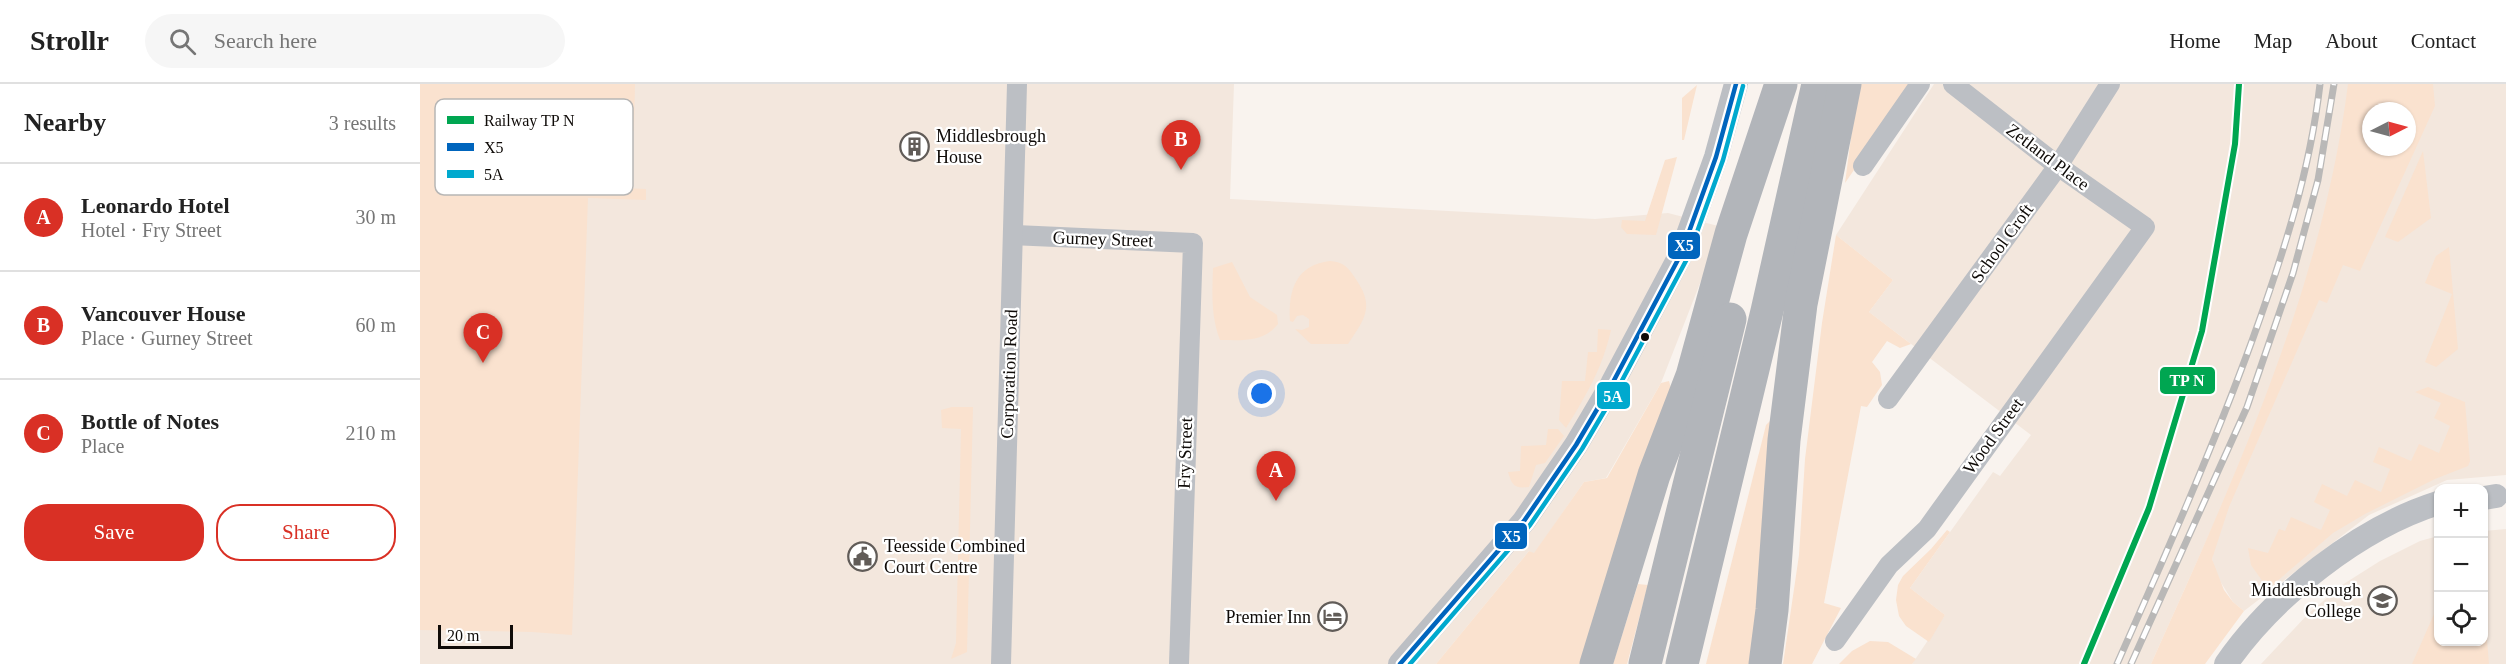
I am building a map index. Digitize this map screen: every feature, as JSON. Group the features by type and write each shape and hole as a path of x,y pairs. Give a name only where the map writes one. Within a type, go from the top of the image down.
{"highway":[{"path":"1596,664 1654,475 1692,376 1731,234 1783,84"},
{"path":"1646,664 1750,238 1783,84"},
{"path":"1682,664 1767,311 1818,84"},
{"path":"1765,664 1772,610 1784,440 1801,304 1845,84"}],"street":[{"name":"Corporation Road","path":"1001,664 1017,84"},
{"path":"1400,664 1524,521 1576,445 1612,384 1681,254 1716,157 1736,84"},
{"path":"1863,166 1920,84"},
{"name":"Zetland Place","path":"1953,84 2058,166 2145,226"},
{"name":"School Croft","path":"1888,399 2058,166 2110,84"},
{"name":"Wood Street","path":"1835,641 1889,565 1927,529 2145,226"},
{"name":"Gurney Street","path":"1013,235 1193,243"},
{"name":"Fry Street","path":"1179,664 1193,243"},
{"path":"2226,664 2267,616 2305,580 2384,525 2434,505"}],"shaded area":[{"path":"420,84 1234,84 1230,199 1595,219 1668,213 1722,227 1661,383 1606,478 1584,482 1534,554 1529,551 1436,664 420,664"},
{"path":"420,84 635,84 634,131 633,99 435,99 435,195 633,195 633,188 646,189 646,200 588,198 572,635 420,630"},
{"path":"1858,84 1913,84 1845,183"},
{"path":"1934,84 2506,84 2506,475 2447,480 2369,515 2244,611 2233,602 2217,576 2212,559 2217,517 2151,664 1912,664 1945,615 1910,588 1993,472 2000,476 2031,435 1869,312 1893,280 1836,235"},
{"path":"2348,84 2433,84 2435,106 2416,148 2416,102 2362,102 2362,156 2412,156 2360,271 2343,265 2327,303 2319,300 2229,507 2212,559 2224,590 2244,611 2205,664 2151,664 2214,523 2271,381 2318,235 2336,160"},
{"path":"1697,85 1684,140 1682,140 1682,98"},
{"path":"2423,151 2431,218 2398,242 2385,237"},
{"path":"1677,157 1656,235 1627,234 1621,227 1622,220 1645,221 1665,160"},
{"path":"1836,235 1893,280 1869,312 1911,344 1900,348 1887,341 1872,362 1880,372 1882,385 1867,407 1861,406 1824,603 1841,608 1812,664 1783,664 1799,555 1805,459 1822,323"},
{"path":"2449,247 2458,349 2436,367 2425,362 2452,294 2425,283 2436,256"},
{"path":"1330,261 1341,263 1351,272 1364,294 1366,310 1360,326 1348,344 1311,344 1295,329 1302,330 1309,327 1309,319 1303,315 1297,316 1293,322 1290,321 1293,289 1296,281 1309,268 1318,263"},
{"path":"1232,262 1250,297 1277,315 1278,324 1266,335 1244,340 1220,340 1212,296 1213,268"},
{"path":"1598,329 1611,330 1603,357 1593,381 1566,428 1559,420 1562,381 1585,381 1588,352 1597,352"},
{"path":"1669,381 1672,392 1584,664 1436,664 1529,551 1534,553 1584,482 1607,478 1661,383"},
{"path":"2428,387 2465,402 2470,461 2468,466 2435,479 2365,514 2333,533 2268,589 2251,565 2248,548 2268,553 2279,529 2285,531 2291,517 2321,530 2330,510 2314,502 2322,484 2347,496 2355,480 2381,492 2390,469 2373,462 2379,447 2411,461 2419,444 2439,453 2450,426 2434,418 2441,403 2415,392"},
{"path":"952,407 973,407 967,652 951,659 956,643 961,429 942,428 941,410"},
{"path":"1770,421 1755,664 1706,664 1766,425"},
{"path":"1548,429 1558,429 1564,436 1545,463 1536,465 1529,487 1517,487 1512,483 1508,472 1520,471 1521,446 1546,445"},
{"name":"Middlesbrough College","path":"2506,529 2506,664 2261,664 2308,614 2342,585 2380,561 2420,541 2434,537 2434,646 2488,646 2488,531"},
{"path":"1947,530 1950,532 1910,588 1945,615 1929,642 1906,626 1899,616 1896,600 1898,585 1903,576"},
{"path":"1638,584 1648,585 1627,664 1613,664"},
{"path":"2434,614 2434,646 2487,646 2489,664 2412,664"},
{"path":"1870,641 1888,642 1916,659 1912,664 1839,664 1852,651"}],"railway":[{"path":"2117,664 2205,461 2264,307 2294,213 2310,149 2320,84"},
{"path":"2131,664 2247,407 2293,273 2318,180 2334,84"}],"transit line":[{"name":"X5","path":"1400,664 1524,521 1576,445 1612,384 1681,254 1716,157 1736,84"},
{"path":"2084,664 2149,508 2202,331 2235,144 2239,84"},
{"name":"5A","path":"1410,664 1530,525 1582,449 1618,388 1688,257 1723,160 1743,86"}],"place":[{"name":"Middlesbrough House","path":"915,146"},
{"name":"Vancouver House","path":"1181,170"},
{"name":"Bottle of Notes","path":"483,363"},
{"name":"Leonardo Hotel","path":"1276,501"},
{"name":"Teesside Combined Court Centre","path":"863,556"},
{"name":"Middlesbrough College","path":"2382,600"},
{"name":"Premier Inn","path":"1332,617"}]}
